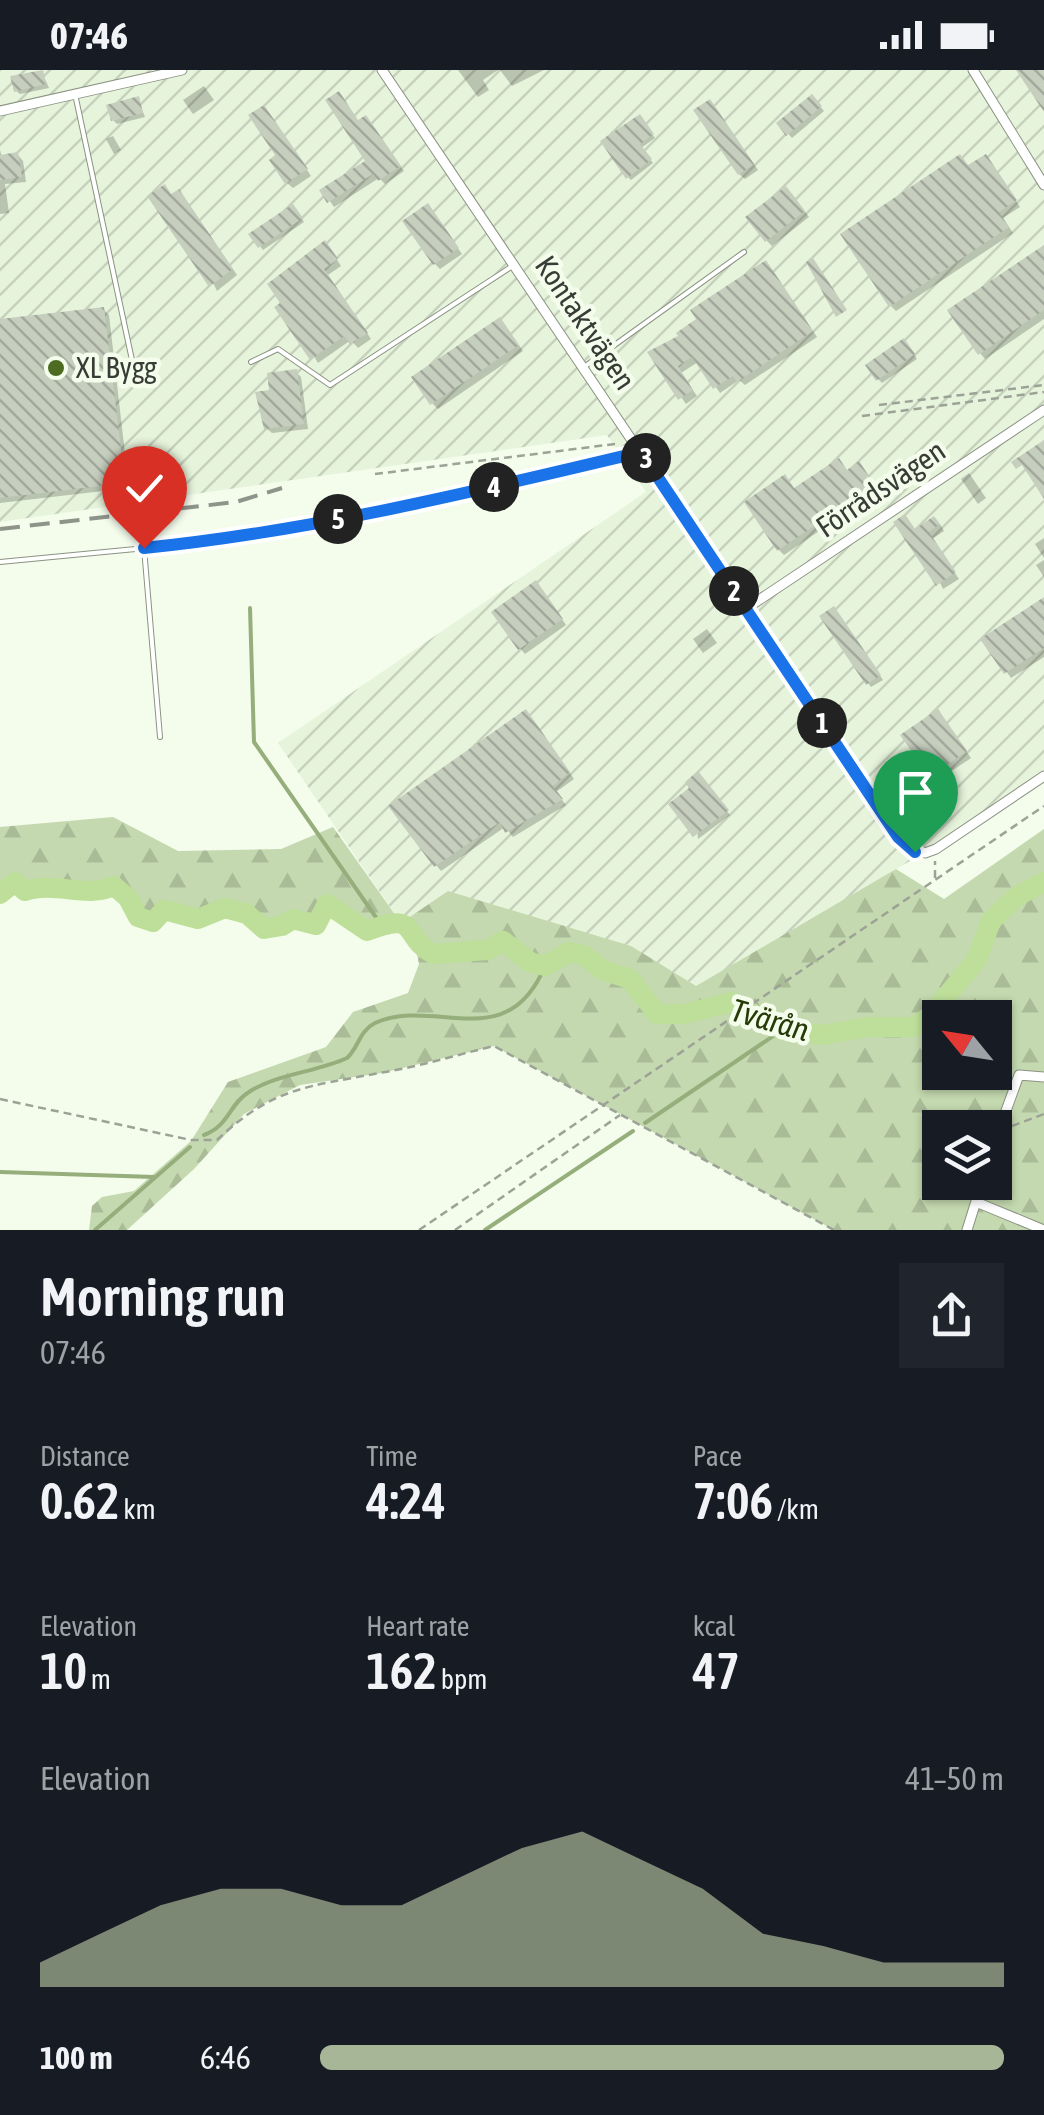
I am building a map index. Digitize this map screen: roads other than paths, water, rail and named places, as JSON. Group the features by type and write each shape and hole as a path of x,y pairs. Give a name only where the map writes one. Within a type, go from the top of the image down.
{"street":[{"path":"0,112 182,70"},
{"name":"Kontaktvägen","path":"382,70 898,837 915,852 936,849 1044,776"},
{"path":"973,70 1044,185"},
{"name":"Förrådsvägen","path":"746,608 1044,410"},
{"path":"1006,1110 1019,1075 1044,1077"},
{"path":"967,1230 976,1202 1044,1230"}],"lane":[{"path":"75,94 135,374"},
{"path":"584,367 744,252"},
{"path":"251,362 278,348 330,385 515,264"},
{"path":"0,562 218,541 414,506 641,452"},
{"path":"144,548 160,738"}],"waterway":[{"path":"250,608 254,742 382,926"},
{"name":"Tvärån","path":"0,894 15,882 25,891 93,891 114,886 128,898 138,917 153,922 164,910 198,919 225,908 247,914 264,929 282,926 293,919 316,925 327,904 367,931 403,924 433,954 487,950 503,941 530,962 545,966 569,952 584,955 602,970 630,979 657,1014 684,1014 732,1002 782,1030 823,1035 867,1027 914,1027 930,1016 977,959 991,921 1016,897 1044,882"},
{"path":"204,1135 219,1126 242,1097 260,1086 347,1058 375,1023 398,1017 490,1017 511,1009 529,993 545,966"},
{"path":"645,1123 782,1030"},
{"path":"485,1230 633,1131"},
{"path":"95,1230 190,1147"},
{"path":"0,1172 154,1177"}],"railway":[{"path":"0,529 236,502 282,488"}],"place":[{"name":"XL Bygg","path":"56,368"}]}
